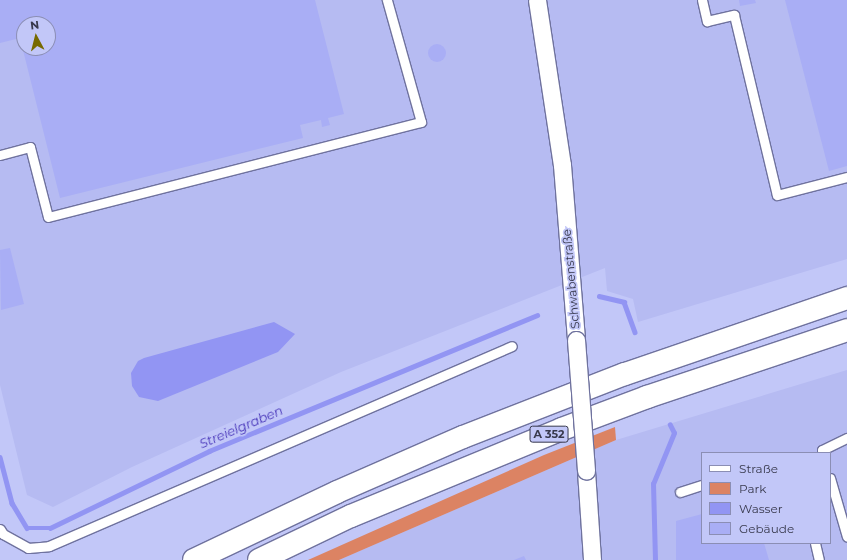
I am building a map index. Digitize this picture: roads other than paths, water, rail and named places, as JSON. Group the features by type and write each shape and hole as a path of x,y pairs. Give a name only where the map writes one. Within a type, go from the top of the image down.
{"highway":[{"name":"A 352","path":"194,560 337,492 463,437 626,374 847,298"},
{"name":"A 352","path":"259,560 351,516 562,429 654,394 847,330"}],"street":[{"name":"Schwabenstraße","path":"537,0 562,165 592,560"}],"lane":[{"path":"0,155 30,147 48,217 421,122 387,0"},
{"path":"702,0 707,21 734,15 777,195 847,177"},
{"path":"0,529 3,534 28,548 49,546 512,346"},
{"path":"823,452 822,450 847,438"},
{"path":"831,481 847,537"},
{"path":"680,492 701,485"},
{"path":"815,544 820,560"}],"water":[{"path":"274,322 295,334 278,352 158,401 139,397 132,386 131,373 138,361 144,358"}],"waterway":[{"name":"Streielgraben","path":"599,296 624,302 635,332"},
{"name":"Streielgraben","path":"0,457 12,503 27,528 50,528 209,451 537,315"},
{"name":"Streielgraben","path":"655,560 653,484 674,433 670,425"}]}
